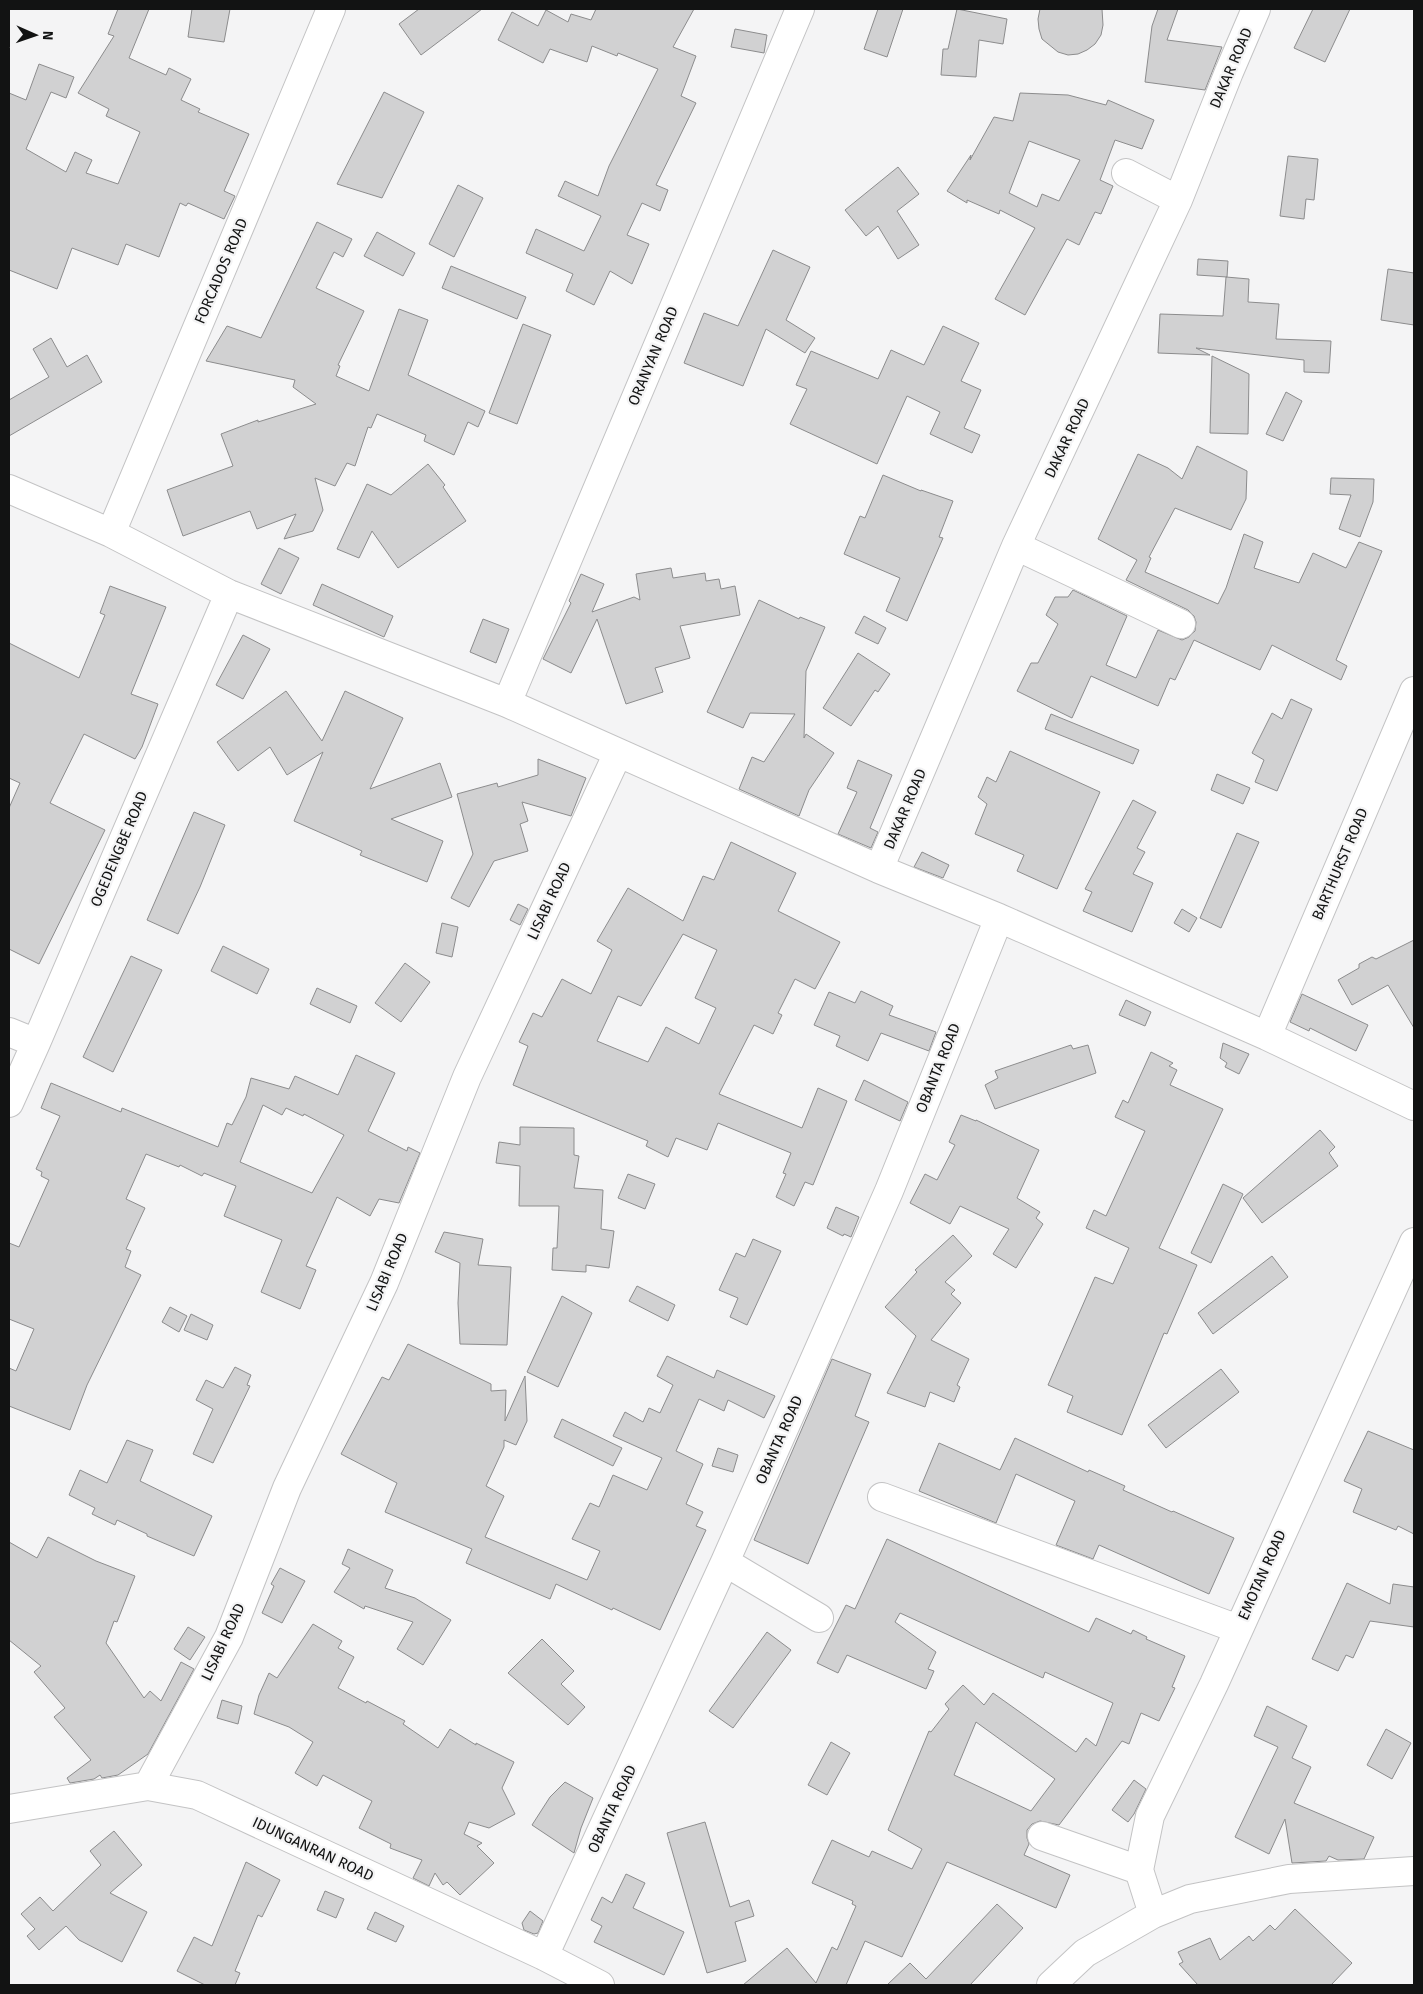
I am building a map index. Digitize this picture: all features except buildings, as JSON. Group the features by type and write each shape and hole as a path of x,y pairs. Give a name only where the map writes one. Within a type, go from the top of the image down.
{"street":[{"name":"FORCADOS ROAD","path":"111,533 331,9"},
{"name":"ORANYAN ROAD","path":"507,703 800,9"},
{"name":"DAKAR ROAD","path":"879,869 1016,546 1178,200 1256,9"},
{"path":"1126,173 1178,200"},
{"path":"9,489 111,533 229,594 507,703 879,869 999,918 1267,1036 1414,1106"},
{"path":"1016,546 1182,624"},
{"name":"OGEDENGBE ROAD","path":"9,1103 229,594"},
{"name":"BARTHURST ROAD","path":"1267,1036 1414,691"},
{"name":"LISABI ROAD","path":"148,1786 229,1638 287,1488 384,1283 467,1077 618,753"},
{"name":"OBANTA ROAD","path":"544,1956 725,1562 888,1191 999,918"},
{"path":"9,1032 36,1043"},
{"name":"EMOTAN ROAD","path":"1153,1914 1139,1870 1150,1816 1214,1684 1414,1242"},
{"path":"882,1497 1238,1629"},
{"path":"725,1562 819,1618"},
{"name":"IDUNGANRAN ROAD","path":"9,1810 148,1786 197,1796 544,1956 600,1985"},
{"path":"1042,1836 1139,1870"},
{"path":"1051,1985 1085,1953 1153,1914 1190,1899 1289,1879 1414,1871"}]}
